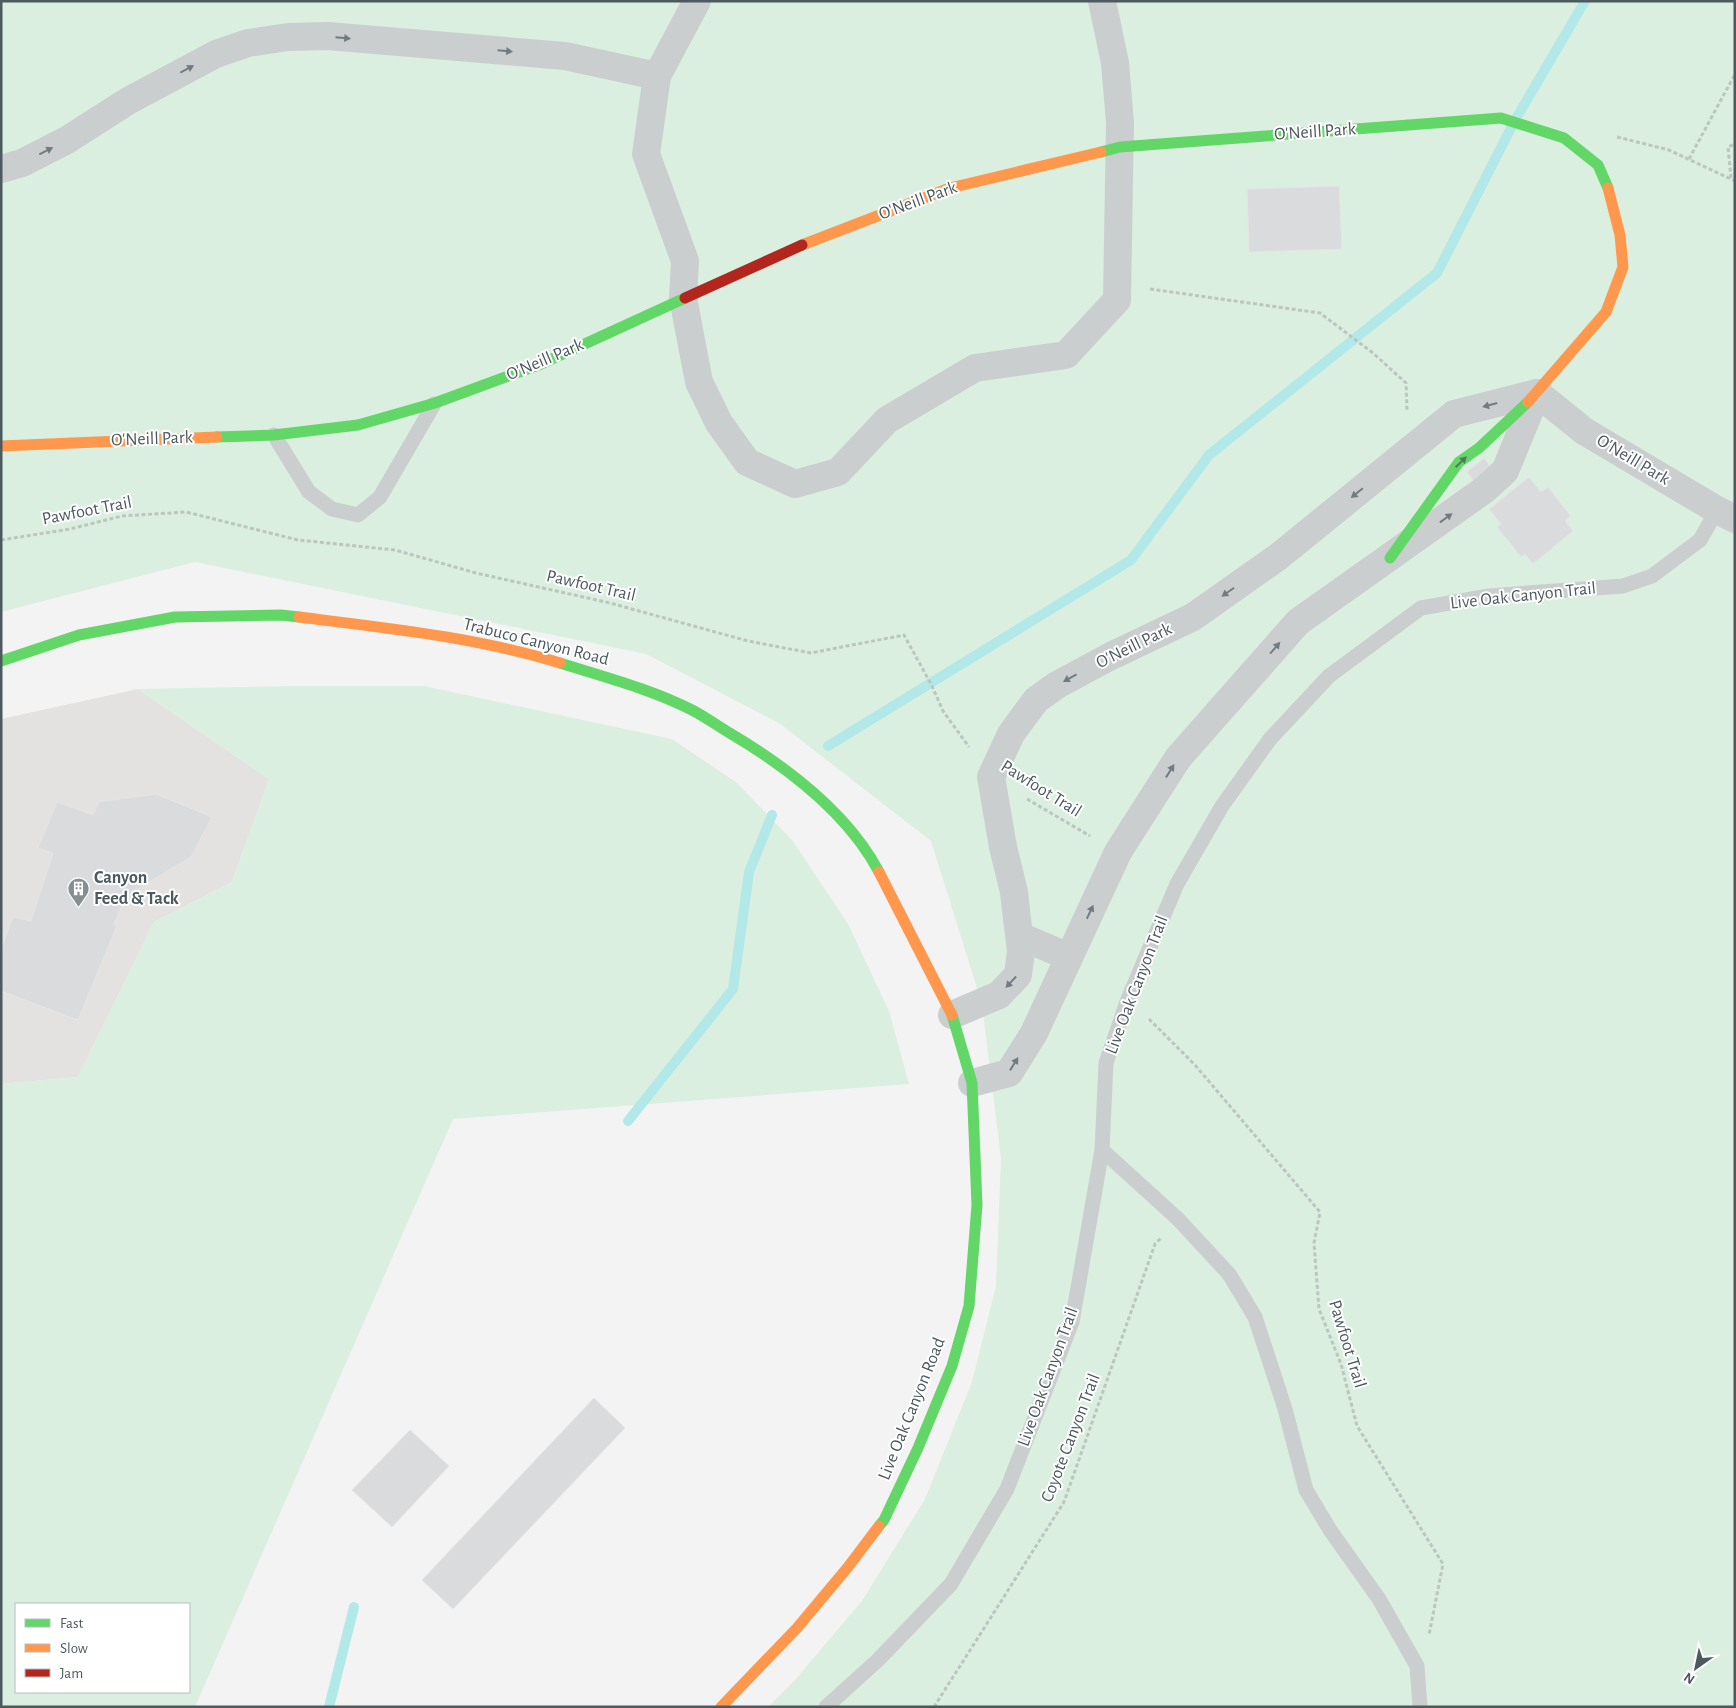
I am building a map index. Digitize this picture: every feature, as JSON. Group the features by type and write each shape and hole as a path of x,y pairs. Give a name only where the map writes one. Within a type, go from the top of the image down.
{"street":[{"path":"697,1 657,76 646,154 684,261 683,298 699,382 719,423 747,462 795,484 838,472 887,420 975,368 1066,355 1117,300 1120,147 1115,64 1102,1"},
{"path":"1,169 22,163 67,140 128,101 216,54 248,43 264,40 328,36 566,56 657,76"},
{"name":"O'Neill Park","path":"1,446 274,435 358,425 435,403 541,364 683,298 820,238 950,188 1120,147 1501,118 1564,138 1598,165 1608,187 1620,235 1623,266 1606,312 1537,393 1478,448 1459,462 1390,558"},
{"name":"O'Neill Park","path":"991,777 1011,734 1036,700 1057,685 1109,657 1193,618 1278,558 1454,414 1537,393"},
{"name":"O'Neill Park","path":"1537,393 1584,431 1726,514"},
{"name":"O'Neill Park","path":"972,1083 1008,1073 1034,1033 1118,852 1178,758 1298,622 1484,490 1505,471 1537,393"},
{"name":"Trabuco Canyon Road","path":"1,661 79,635 175,617 281,615 419,632 537,656 638,688 692,710 760,751 807,786 844,824 872,859 934,980"},
{"path":"952,1015 982,1004 999,995 1018,975 1022,951 1014,892 1003,847 991,777"},
{"path":"1020,936 1069,957"},
{"name":"Live Oak Canyon Road","path":"721,1707 797,1628 884,1520 918,1448 952,1366 969,1306 977,1205 972,1083 952,1015 934,980"}],"lane":[{"path":"274,435 309,492 332,509 358,515 380,497 435,403"},
{"name":"Live Oak Canyon Trail","path":"826,1707 878,1660 951,1584 1007,1488 1072,1322 1102,1150 1106,1063 1128,999 1176,884 1222,806 1270,739 1329,676 1421,608 1489,596 1623,586 1652,576 1700,540 1726,514"},
{"path":"1102,1150 1178,1219 1229,1274 1255,1317 1285,1409 1306,1490 1330,1530 1379,1599 1416,1666 1420,1707"}],"path":[{"path":"1689,160 1735,74"},
{"path":"1613,136 1669,150 1735,181"},
{"path":"1731,179 1728,147 1735,144"},
{"path":"1117,284 1320,313 1373,353 1406,383 1407,418 1436,430"},
{"name":"Pawfoot Trail","path":"1,540 70,529 122,516 186,512 298,540 395,550 476,574 610,603 748,641 812,653 904,635 931,684 943,711 991,777 1084,833"},
{"name":"Pawfoot Trail","path":"1128,999 1195,1066 1320,1212 1314,1243 1319,1309 1341,1364 1357,1426 1442,1564 1430,1631 1416,1666"},
{"name":"Coyote Canyon Trail","path":"934,1707 1064,1502 1155,1244 1178,1219"}],"shaded area":[{"path":"138,689 269,779 232,882 154,922 78,1077 1,1084 1,719"}],"green space":[{"path":"1,1 1735,1 1735,1707 768,1707 794,1681 862,1601 925,1499 972,1382 996,1286 1001,1159 982,1004 931,841 779,723 646,654 195,562 1,612"},
{"path":"424,686 672,739 737,783 793,841 848,924 889,1011 909,1084 453,1119 195,1707 1,1707 1,1084 78,1077 154,922 232,882 269,779 138,689"}],"building":[{"path":"1339,186 1342,249 1249,252 1247,189"},
{"path":"1484,458 1493,470 1476,484 1467,472"},
{"path":"1529,477 1541,492 1548,487 1571,516 1565,521 1573,531 1533,564 1525,554 1521,557 1497,527 1501,524 1489,509"},
{"name":"Canyon Feed & Tack","path":"156,794 212,817 191,857 126,896 114,924 117,926 78,1020 1,991 1,949 13,917 31,921 53,853 38,848 57,802 93,815 99,802"},
{"path":"594,1398 625,1428 453,1609 422,1580"},
{"path":"410,1430 449,1466 392,1527 352,1490"}],"waterway":[{"path":"828,746 1131,560 1209,455 1437,273 1514,122 1585,1"},
{"path":"628,1121 733,989 749,872 772,815"},
{"path":"329,1707 354,1607"}],"traffic: fast":[{"path":"1101,152 1120,147 1501,118 1564,138 1598,165 1608,188"},
{"path":"217,437 274,435 358,425 435,403 541,364 685,298"},
{"path":"1390,558 1459,462 1479,448 1528,402"},
{"path":"1,661 79,635 175,617 281,615 299,617"},
{"path":"560,663 660,696 692,710 749,745 792,775 832,810 866,850 879,872"},
{"path":"879,1526 884,1520 918,1448 952,1366 969,1306 977,1205 972,1083 952,1015"}],"traffic: slow":[{"path":"802,245 950,188 1101,152"},
{"path":"1528,402 1606,312 1623,267 1620,235 1608,188"},
{"path":"1,446 217,437"},
{"path":"299,617 463,640 496,646 560,663"},
{"path":"879,872 952,1015"},
{"path":"721,1707 797,1628 848,1567 879,1526"}],"traffic: jam":[{"path":"685,298 802,245"}],"place":[{"name":"Canyon Feed & Tack","path":"78,907"}]}
